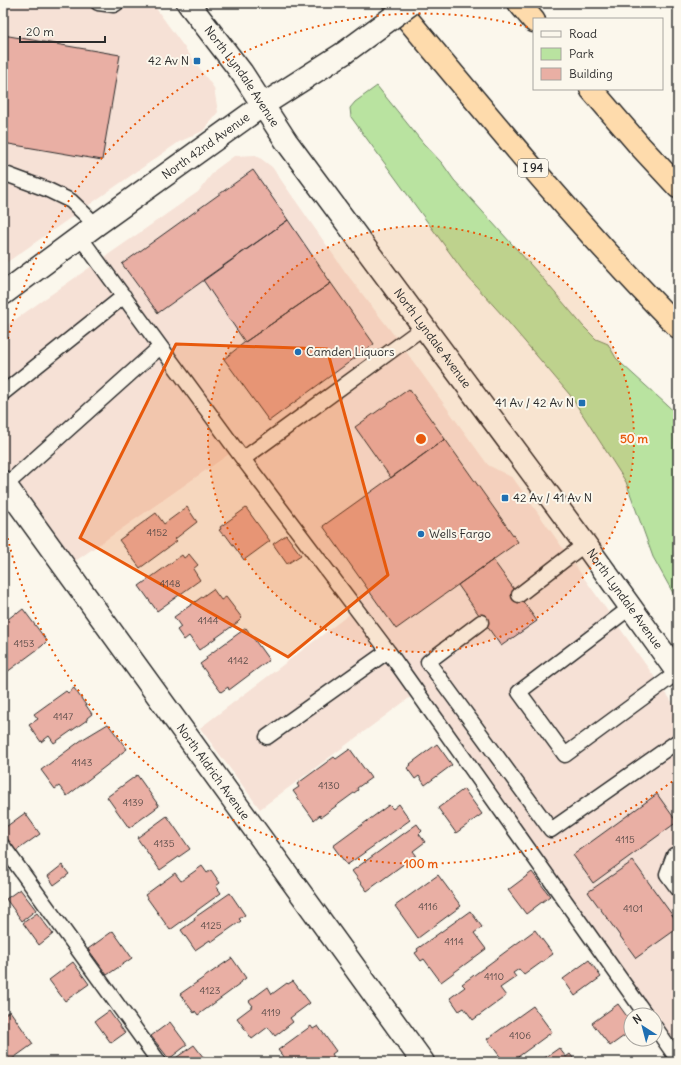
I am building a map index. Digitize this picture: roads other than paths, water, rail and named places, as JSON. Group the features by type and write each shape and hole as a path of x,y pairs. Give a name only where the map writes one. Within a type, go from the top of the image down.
{"highway":[{"name":"I 94","path":"394,3 566,208 678,327"},
{"path":"519,3 533,20"},
{"path":"592,90 678,187"}],"street":[{"name":"North Lyndale Avenue","path":"188,3 242,73 286,141 585,544 678,672"},
{"name":"North 42nd Avenue","path":"3,294 264,105 344,53 412,3"},
{"name":"North Aldrich Avenue","path":"4,483 423,1062"}],"lane":[{"path":"98,3 114,6 118,3"},
{"path":"3,173 46,189 71,201 124,296 160,347 388,651 640,1007"},
{"path":"3,393 124,296"},
{"path":"243,459 424,327"},
{"path":"4,483 160,347"},
{"path":"519,595 585,544"},
{"path":"631,607 519,692 565,755 678,672"},
{"path":"481,622 428,662 551,830 678,741"},
{"path":"267,737 388,651"},
{"path":"3,846 159,1062"},
{"path":"674,855 667,874 678,889"},
{"path":"663,1038 678,1060"}],"place":[{"name":"42 Av N","path":"197,61"},
{"name":"Camden Liquors","path":"298,352"},
{"name":"41 Av / 42 Av N","path":"582,403"},
{"name":"42 Av / 41 Av N","path":"505,498"},
{"name":"Wells Fargo","path":"421,534"}]}
